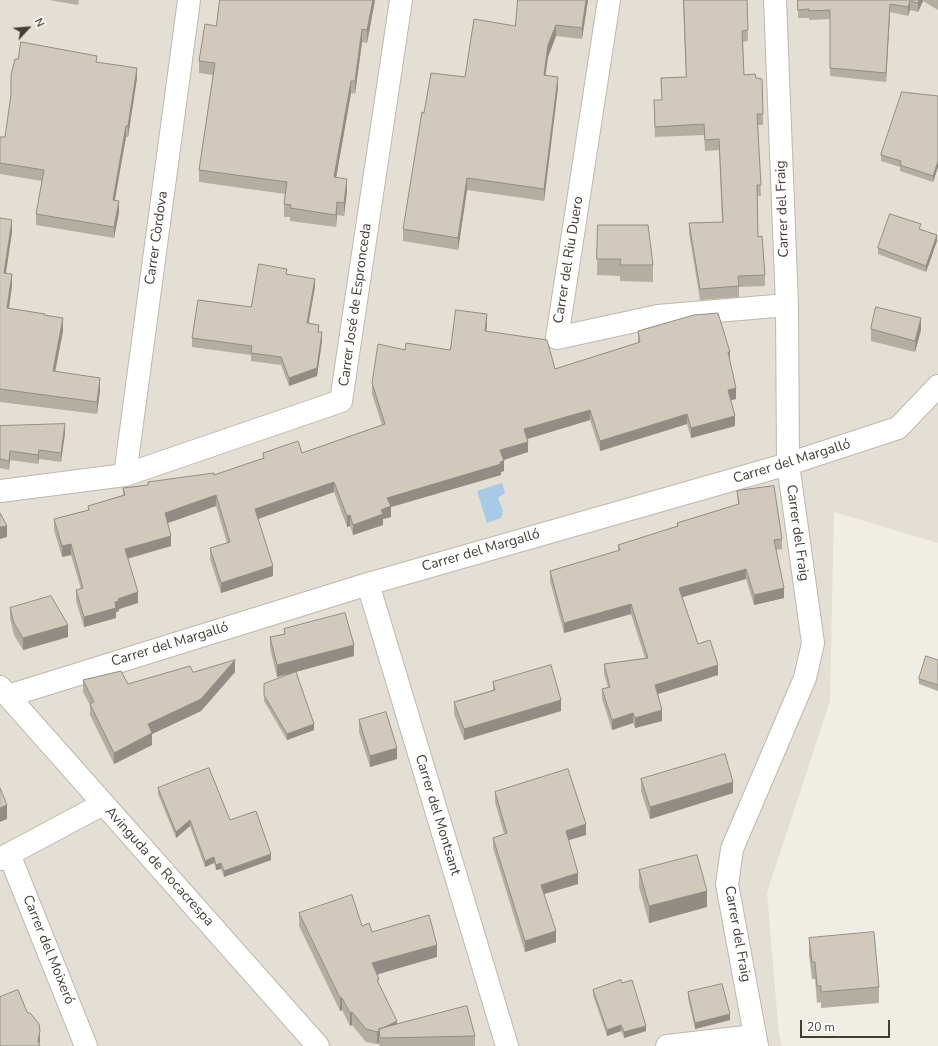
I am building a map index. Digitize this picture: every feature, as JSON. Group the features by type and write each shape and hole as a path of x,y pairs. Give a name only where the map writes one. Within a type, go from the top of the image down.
{"street":[{"name":"Carrer Còrdova","path":"125,475 189,0"},
{"name":"Carrer José de Espronceda","path":"0,491 125,475 341,401 401,0"},
{"name":"Carrer del Riu Duero","path":"609,0 557,338 658,316 787,305"},
{"name":"Carrer del Fraig","path":"756,1041 727,884 732,849 805,678 813,643 788,464 787,305 776,0"},
{"name":"Carrer del Margalló","path":"4,692 368,584 788,464 898,428 938,386"},
{"name":"Carrer del Montsant","path":"368,584 507,1046"},
{"name":"Avinguda de Rocacrespa","path":"4,692 318,1046"},
{"path":"5,856 103,804"},
{"name":"Carrer del Moixeró","path":"5,856 86,1046"},
{"path":"667,1046 756,1041"}],"shaded area":[{"path":"0,0 938,0 938,543 834,512 830,701 767,893 779,1036 782,1046 0,1046"}],"water":[{"path":"502,483 505,493 498,498 503,511 501,518 487,523 477,491"}],"building":[{"path":"220,0 373,0 367,30 362,29 355,81 351,81 334,177 347,179 344,203 337,202 336,215 290,208 291,205 284,204 287,182 199,170 215,63 199,61 205,24 216,26"},
{"path":"518,0 586,0 582,28 556,25 548,45 544,75 558,77 544,189 467,178 458,238 403,229 422,112 424,113 431,73 465,77 474,19 515,26"},
{"path":"684,0 747,0 748,30 742,31 744,75 755,74 756,78 762,79 763,114 757,114 761,185 757,185 758,237 762,236 765,275 738,276 739,286 700,289 689,223 723,222 719,139 705,140 704,124 655,127 654,100 662,100 661,78 686,77"},
{"path":"798,0 919,0 918,3 910,1 908,7 890,4 886,73 830,68 830,10 798,10"},
{"path":"21,42 97,56 96,62 137,68 128,126 126,126 113,200 119,201 114,227 36,214 44,170 0,163 0,137 5,137 11,95 11,75 15,59 18,59"},
{"path":"902,92 938,96 938,161 933,176 900,165 901,161 881,155"},
{"path":"890,214 921,224 919,229 937,235 926,266 878,248"},
{"path":"0,218 12,220 4,273 12,274 7,308 63,318 53,371 100,378 97,402 0,389"},
{"path":"598,225 648,225 653,265 620,265 621,259 597,259"},
{"path":"259,264 287,269 286,274 315,279 307,323 319,325 318,332 322,332 317,368 289,378 281,357 251,353 252,346 192,338 198,300 251,307"},
{"path":"876,307 921,318 915,341 871,329"},
{"path":"456,310 487,314 485,331 547,340 555,369 640,342 638,331 694,315 718,313 730,352 728,352 736,388 728,390 735,416 691,428 687,414 600,441 590,410 524,429 528,442 500,450 504,461 500,462 501,464 387,498 391,506 381,510 383,514 353,525 350,515 347,516 334,482 255,509 273,566 221,583 210,548 230,542 216,495 165,513 171,536 125,549 138,592 118,599 119,601 115,602 116,608 84,617 76,590 83,588 71,544 62,546 54,519 89,510 88,506 125,495 123,488 148,485 148,482 214,473 214,475 264,458 263,453 298,441 302,453 385,424 372,383 378,344 405,350 406,343 450,350"},
{"path":"65,424 61,453 39,450 38,455 10,451 9,461 0,459 0,426"},
{"path":"774,486 782,539 774,540 784,588 754,595 746,569 679,588 698,644 710,640 718,665 655,685 662,710 635,718 633,713 612,720 602,689 610,687 604,664 648,658 631,604 564,623 550,571 620,550 618,545 678,526 677,523 739,504 737,491"},
{"path":"0,513 7,526 0,527"},
{"path":"51,596 68,625 23,638 14,623 10,608"},
{"path":"345,613 354,645 277,665 270,637 285,634 284,629"},
{"path":"926,656 938,660 938,685 919,679"},
{"path":"235,660 201,699 148,724 152,733 114,753 90,704 94,702 83,680 121,671 128,684 190,666 193,672"},
{"path":"551,665 561,700 464,729 454,702 495,690 493,682"},
{"path":"296,672 314,724 287,734 264,695 264,684"},
{"path":"386,712 397,748 370,756 359,720"},
{"path":"725,754 733,782 650,807 641,779"},
{"path":"209,768 230,820 256,811 271,854 224,871 221,863 216,865 214,857 205,861 190,820 176,832 158,788"},
{"path":"568,769 586,824 566,831 578,873 541,885 556,931 525,941 493,838 507,833 495,792"},
{"path":"0,788 7,805 0,808"},
{"path":"697,855 707,891 649,906 639,870"},
{"path":"352,895 362,926 369,923 372,932 429,915 437,945 372,963 379,979 377,980 397,1021 379,1029 377,1032 366,1029 352,1012 350,1013 342,998 340,998 299,913"},
{"path":"874,932 879,987 821,992 821,986 817,986 815,962 812,962 809,938"},
{"path":"621,980 622,983 632,980 646,1026 624,1032 621,1025 607,1030 593,990"},
{"path":"722,984 730,1014 695,1023 688,992"},
{"path":"18,990 27,1012 31,1014 39,1024 40,1031 38,1041 40,1046 0,1046 0,997"},
{"path":"467,1006 475,1036 380,1038 379,1029"}]}
